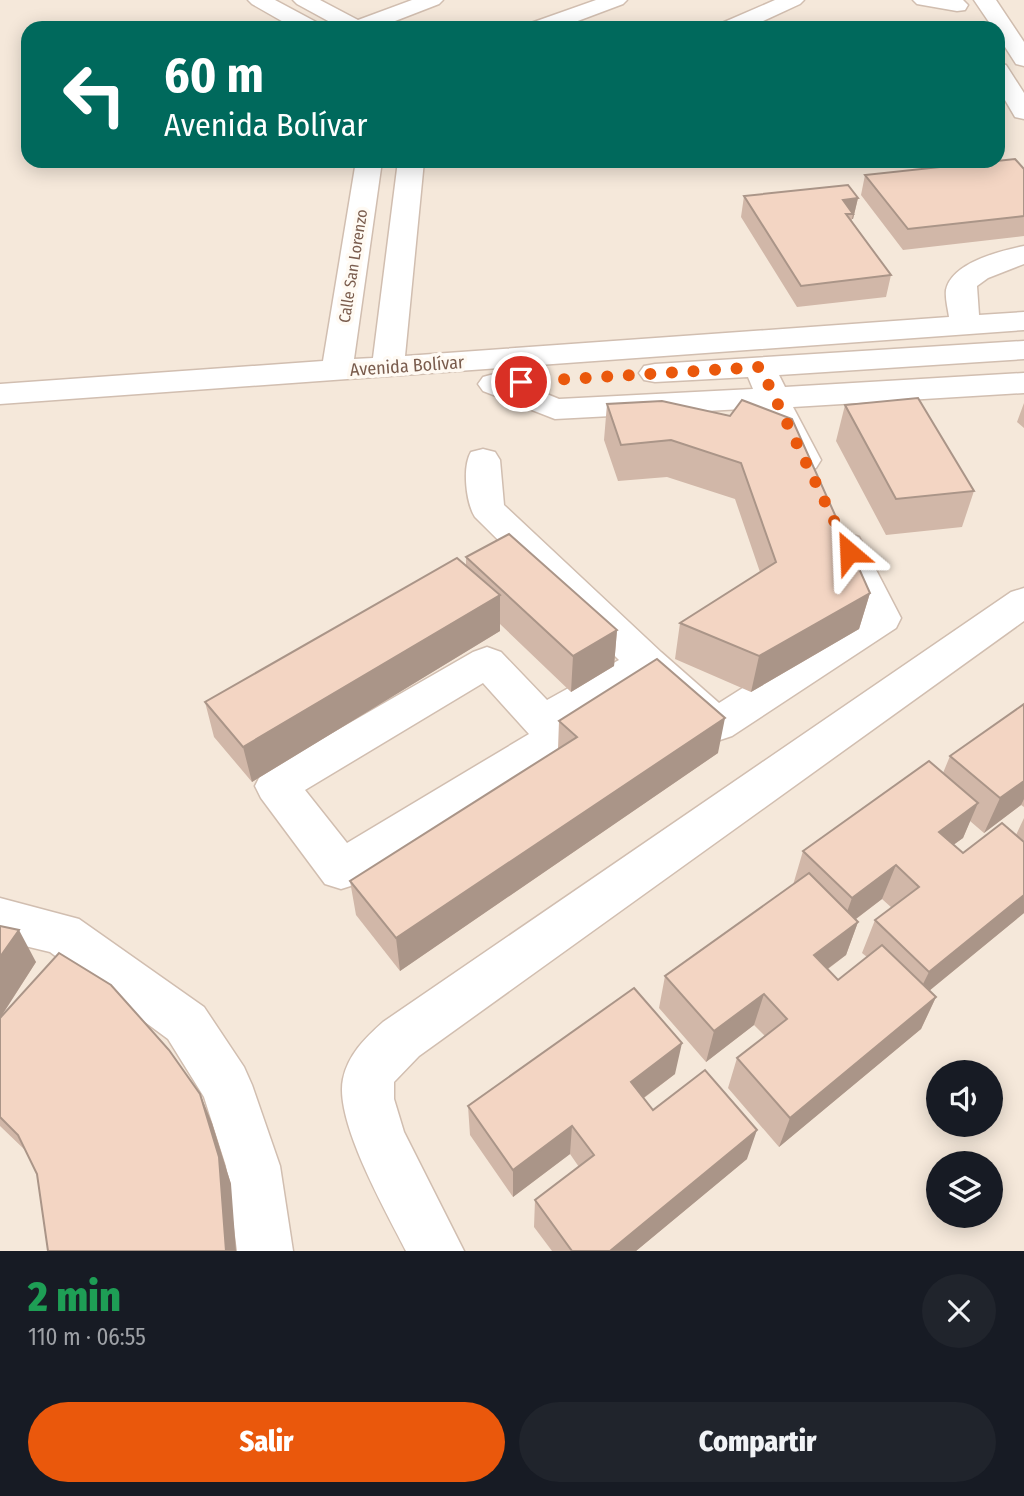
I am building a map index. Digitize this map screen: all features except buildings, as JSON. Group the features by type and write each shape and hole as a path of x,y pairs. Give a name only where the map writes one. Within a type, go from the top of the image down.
{"street":[{"path":"258,0 297,21"},
{"path":"304,0 344,21"},
{"path":"376,21 432,0"},
{"path":"558,21 616,0"},
{"path":"735,0 768,19 793,0"},
{"path":"924,0 955,3 967,21"},
{"path":"985,0 999,21"},
{"path":"1005,30 1024,59"},
{"path":"1005,82 1024,113"},
{"name":"Calle San Lorenzo","path":"337,371 368,168"},
{"path":"388,367 410,168"},
{"path":"965,324 961,288 967,279 976,272 1024,254"},
{"name":"Avenida Bolívar","path":"0,394 1024,321"},
{"path":"767,383 1024,350"},
{"path":"767,383 1024,383"},
{"path":"483,460 487,509 647,663 717,725 882,618 767,383"},
{"name":"Avenida Bolívar","path":"0,419 494,384 555,410 767,383"},
{"path":"436,1251 383,1146 368,1100 368,1079 380,1058 401,1039 1024,602"},
{"path":"487,662 542,722 557,737 341,870 276,786 487,662"},
{"path":"542,722 647,663"},
{"path":"0,919 62,934 186,1023 226,1085 253,1166 265,1251"}],"shaded area":[{"path":"0,0 1024,0 1024,1251 0,1251"}],"route":[{"path":"521,382 760,367 849,552"}]}
